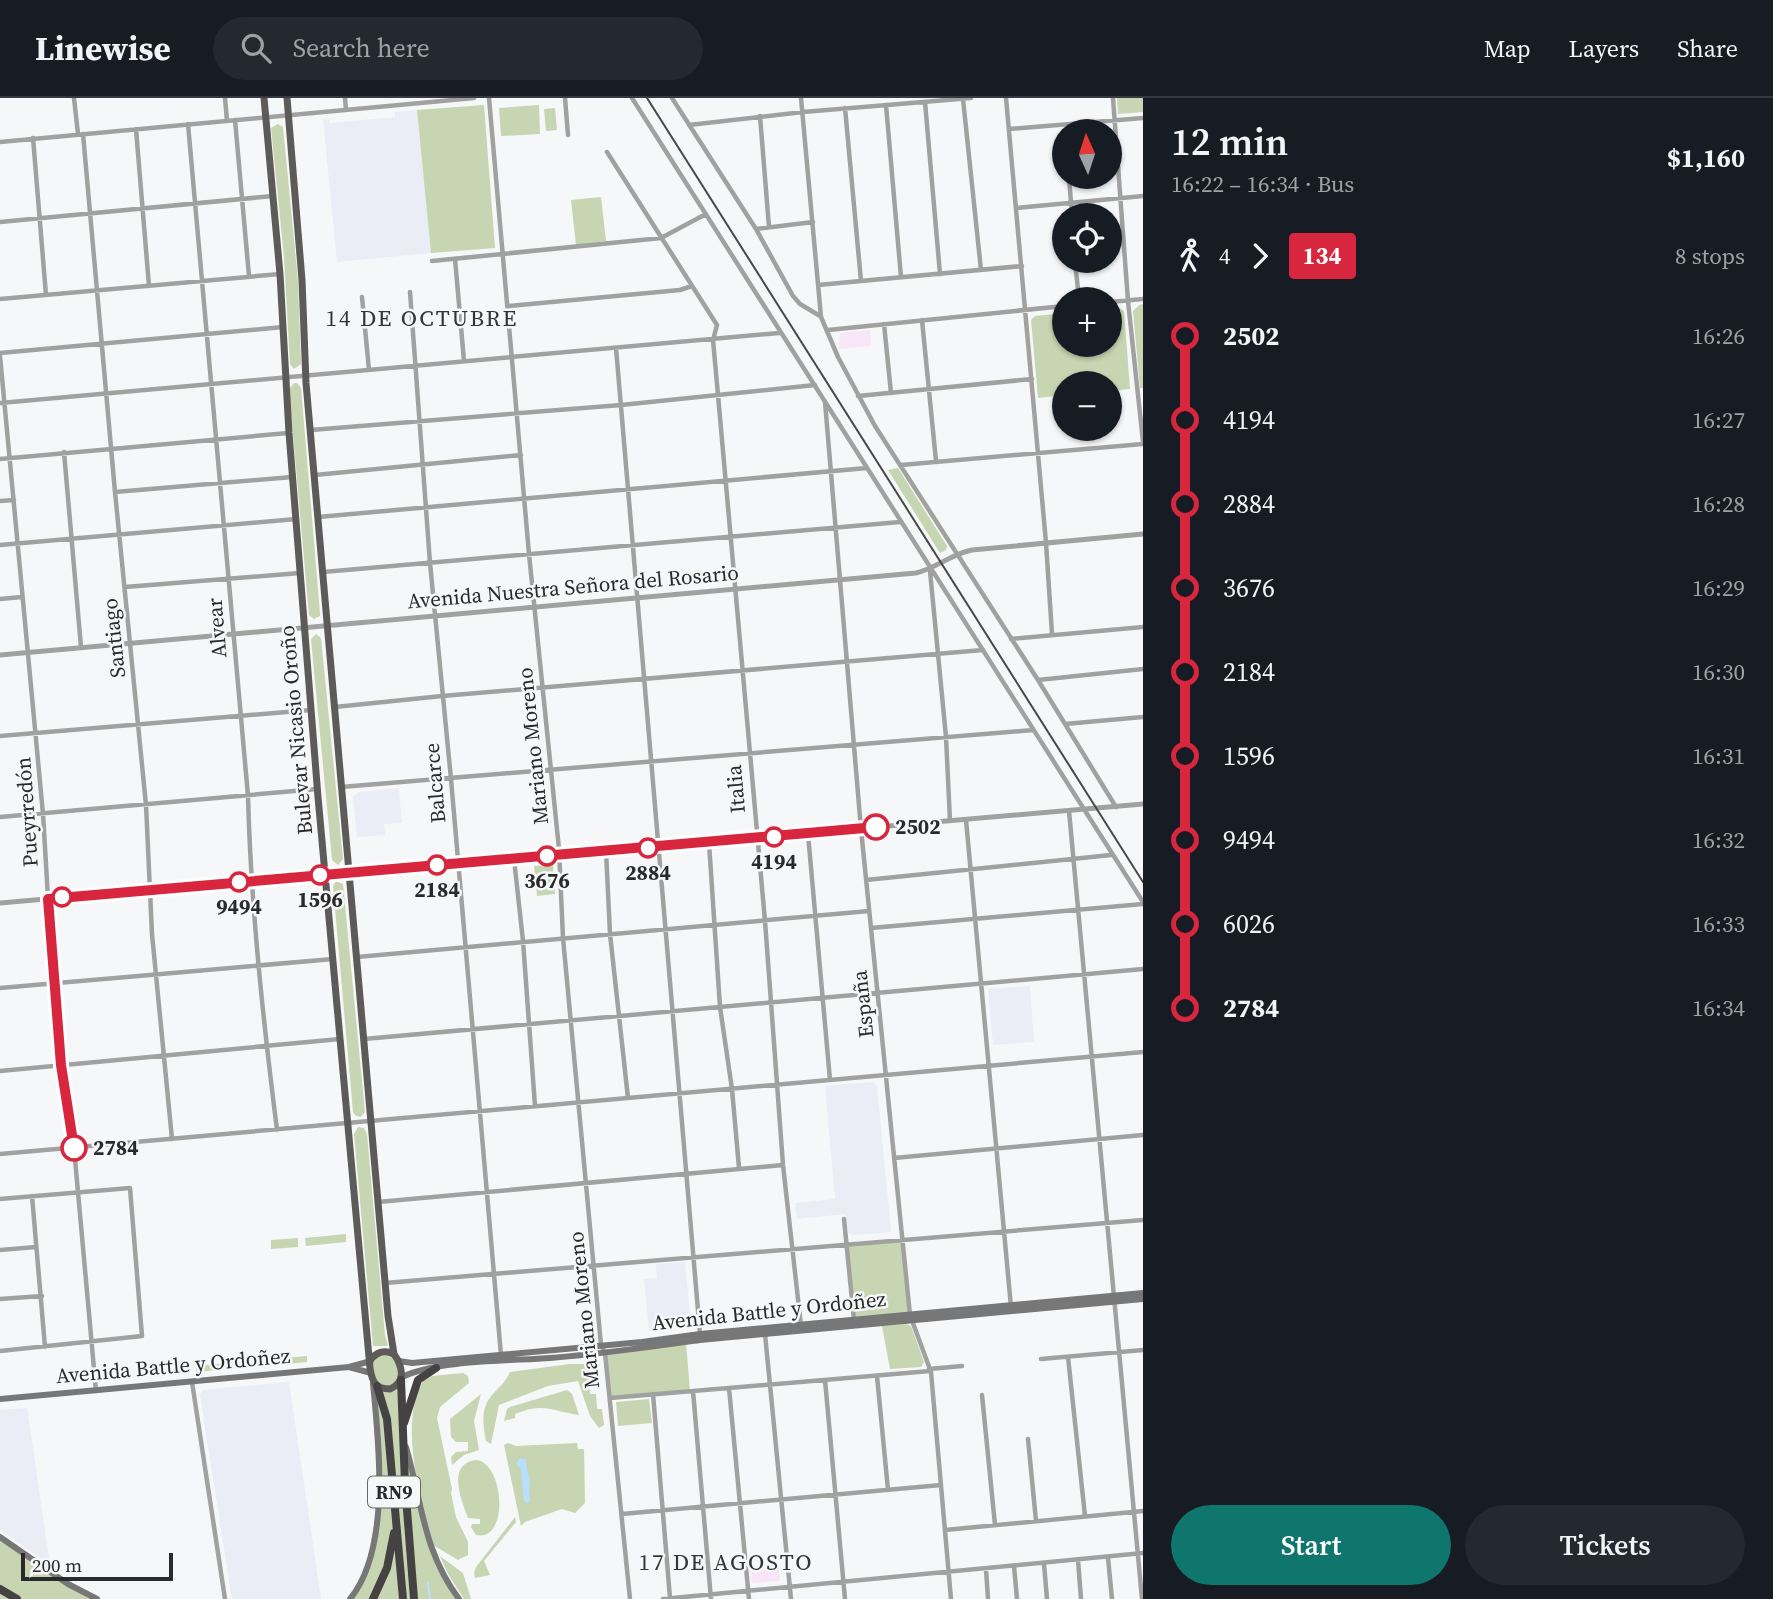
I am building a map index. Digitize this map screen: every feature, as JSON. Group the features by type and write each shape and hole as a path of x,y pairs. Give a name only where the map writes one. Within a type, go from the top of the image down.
{"highway":[{"path":"403,1426 418,1380 436,1368"},
{"name":"RN9","path":"401,1379 416,1599"},
{"name":"RN9","path":"374,1380 387,1419 403,1599"},
{"path":"373,1599 387,1568 396,1509"},
{"path":"0,1589 16,1599"}],"main road":[{"name":"Bulevar Nicasio Oroño","path":"264,98 280,274 289,433 318,789 371,1360"},
{"name":"Bulevar Nicasio Oroño","path":"287,98 317,517 370,1121 386,1283 397,1358"},
{"name":"Avenida Battle y Ordoñez","path":"1113,1299 1143,1293"},
{"name":"Avenida Battle y Ordoñez","path":"397,1358 412,1363 1113,1299 1143,1299"},
{"name":"Avenida Battle y Ordoñez","path":"401,1379 415,1371 436,1368 605,1353 700,1337 765,1334 854,1320 910,1318"},
{"path":"351,1599 365,1574 379,1499 380,1456 371,1360 383,1351 397,1358 401,1379 390,1389 374,1380"},
{"name":"Avenida Battle y Ordoñez","path":"0,1399 349,1367 371,1360"},
{"name":"Avenida Battle y Ordoñez","path":"349,1367 374,1380"},
{"path":"403,1438 425,1532 438,1563 459,1599"},
{"path":"0,1536 68,1584 97,1599"}],"street":[{"name":"Santiago","path":"74,98 90,213 103,343 146,805 149,890 172,1139"},
{"path":"225,98 228,121"},
{"path":"345,98 346,110"},
{"path":"0,142 474,98"},
{"name":"Mariano Moreno","path":"489,98 524,499 552,771 563,938 601,1345 605,1353 630,1599"},
{"path":"565,98 568,135"},
{"path":"632,98 1143,903 871,928"},
{"path":"671,98 756,229 793,296 800,304 821,317"},
{"path":"802,98 821,317 858,396 1116,807"},
{"path":"690,125 886,105 903,100 925,102 971,98"},
{"path":"1006,98 1052,634"},
{"path":"1113,98 1115,119"},
{"path":"963,99 981,270"},
{"path":"925,102 940,274"},
{"path":"886,105 901,277"},
{"path":"845,108 861,281"},
{"path":"760,116 769,227"},
{"path":"1122,120 1143,118"},
{"path":"235,120 249,276"},
{"name":"Alvear","path":"188,124 214,439 248,796 250,881 277,1130"},
{"path":"1009,129 1052,125"},
{"path":"136,129 149,286"},
{"path":"33,138 46,295"},
{"path":"509,306 680,290 692,286 607,152"},
{"path":"1070,189 1071,202"},
{"path":"901,465 1143,443 1119,189"},
{"path":"0,222 272,196"},
{"path":"1016,208 1143,196"},
{"path":"432,261 661,238 706,214"},
{"path":"756,229 813,222"},
{"path":"455,259 464,361"},
{"path":"818,285 1022,266"},
{"path":"0,299 280,274"},
{"name":"Italia","path":"692,286 717,325 713,340 765,921 783,1164 802,1328"},
{"name":"Balcarce","path":"410,292 425,508 500,1355"},
{"path":"362,297 369,370"},
{"path":"1122,301 1143,299"},
{"path":"828,330 1052,307"},
{"path":"922,320 936,461"},
{"path":"884,324 891,393"},
{"path":"0,354 283,327"},
{"path":"3,403 779,333"},
{"path":"616,348 700,1337"},
{"name":"Pueyrredón","path":"0,354 43,814 53,982 61,1065 74,1148 96,1392"},
{"path":"858,396 1032,379"},
{"path":"310,430 621,405 815,385"},
{"name":"España","path":"825,402 861,829 910,1318 930,1370 951,1599"},
{"path":"0,459 289,433"},
{"path":"64,452 81,647"},
{"path":"314,475 521,455"},
{"path":"317,517 867,468"},
{"path":"115,492 293,477"},
{"path":"0,501 14,500"},
{"path":"0,545 296,519"},
{"path":"322,572 900,522"},
{"name":"Avenida Nuestra Señora del Rosario","path":"0,654 916,573 930,569 956,553 1143,534"},
{"path":"930,569 946,737 950,821"},
{"path":"125,587 301,573"},
{"path":"0,599 22,597"},
{"path":"1011,639 1143,626"},
{"path":"334,708 442,696 983,650"},
{"path":"1038,680 1143,669"},
{"path":"0,736 312,710"},
{"path":"1065,724 1143,717"},
{"path":"341,787 1033,730"},
{"path":"0,817 318,789"},
{"path":"0,903 1143,804"},
{"path":"1069,811 1133,1512 1140,1554 1142,1599"},
{"path":"966,820 1011,1309"},
{"path":"808,834 830,1080"},
{"path":"709,843 720,1007 732,1089 739,1168"},
{"path":"606,851 610,934 628,1098"},
{"path":"866,880 1111,855"},
{"path":"514,859 535,1107"},
{"path":"357,957 869,911"},
{"path":"0,988 333,959"},
{"path":"364,1039 1143,970"},
{"path":"0,1071 340,1039"},
{"path":"0,1154 1143,1052"},
{"path":"894,1158 1143,1135"},
{"path":"378,1202 783,1164"},
{"path":"0,1199 130,1188 142,1336 0,1350"},
{"path":"32,1196 46,1346"},
{"path":"844,1219 854,1320"},
{"path":"386,1283 1143,1220"},
{"path":"0,1250 36,1247"},
{"path":"0,1300 42,1296"},
{"path":"765,1334 791,1599"},
{"path":"1041,1359 1143,1350"},
{"path":"1068,1357 1085,1516"},
{"path":"610,1398 962,1366"},
{"path":"877,1375 888,1490"},
{"path":"825,1380 845,1599"},
{"path":"192,1382 225,1599"},
{"path":"729,1388 749,1599"},
{"path":"693,1391 711,1597"},
{"path":"653,1394 670,1599"},
{"path":"982,1395 995,1525"},
{"path":"1028,1439 1036,1521"},
{"path":"622,1514 941,1485"},
{"path":"945,1530 1143,1511"},
{"path":"663,1599 711,1597 748,1591 1140,1554"},
{"path":"1108,1558 1112,1599"},
{"path":"1078,1560 1081,1599"},
{"path":"1044,1564 1047,1599"},
{"path":"1014,1566 1017,1599"},
{"path":"986,1569 988,1599"}],"shaded area":[{"path":"417,110 431,253 337,262 323,119 329,119 330,123 395,117 395,112"},
{"path":"870,330 871,346 839,349 840,333"},
{"path":"399,788 402,823 384,824 385,835 357,837 353,797 359,792"},
{"path":"1030,986 1034,1042 993,1045 988,989"},
{"path":"873,1082 877,1086 891,1232 853,1235 848,1232 846,1214 797,1219 795,1203 835,1199 825,1086"},
{"path":"685,1262 691,1324 688,1327 649,1331 644,1279 657,1278 656,1264"},
{"path":"289,1382 321,1599 232,1599 200,1395 202,1390"},
{"path":"27,1408 50,1565 0,1530 0,1410"},
{"path":"778,1564 780,1581 752,1583 750,1567"}],"green space":[{"path":"1117,98 1143,98 1143,112 1118,114"},
{"path":"484,105 495,248 431,253 417,110"},
{"path":"539,105 540,134 501,136 499,108"},
{"path":"555,108 557,130 546,131 544,109"},
{"path":"278,124 283,127 298,281 301,364 294,369 290,364 284,257 271,128"},
{"path":"601,197 606,241 576,245 571,200"},
{"path":"1143,304 1143,388 1140,388 1133,311"},
{"path":"1122,310 1124,311 1130,389 1122,390 1122,371 1052,371 1052,396 1038,398 1031,320 1035,316 1052,314 1052,357 1122,357"},
{"path":"294,383 301,388 320,613 320,616 314,619 309,615 289,389"},
{"path":"898,468 947,546 946,550 940,553 888,470"},
{"path":"316,634 321,638 343,859 338,865 332,860 311,639"},
{"path":"553,865 555,894 537,896 534,866"},
{"path":"336,881 343,884 365,1112 361,1117 353,1112 333,886"},
{"path":"358,1127 364,1128 367,1134 388,1346 373,1346 354,1134"},
{"path":"346,1234 346,1242 306,1246 305,1238"},
{"path":"298,1238 298,1247 271,1249 271,1240"},
{"path":"902,1240 910,1315 854,1320 847,1245"},
{"path":"882,1326 911,1326 924,1362 921,1367 890,1369"},
{"path":"686,1342 690,1391 610,1398 605,1353"},
{"path":"377,1353 397,1358 403,1426 425,1532 459,1599 351,1599 365,1574 379,1499 370,1368"},
{"path":"307,1356 307,1362 236,1369 235,1362"},
{"path":"228,1363 229,1369 196,1372 196,1366"},
{"path":"570,1364 598,1364 600,1381 587,1382 587,1386 590,1394 596,1394 597,1409 602,1409 604,1425 599,1428 590,1416 578,1381 548,1386 499,1405 491,1444 486,1441 484,1411 488,1400 510,1372"},
{"path":"463,1373 468,1376 469,1383 440,1407 437,1418 456,1517 468,1542 468,1555 458,1560 433,1545 414,1462 412,1419 423,1381 432,1376"},
{"path":"567,1390 572,1394 579,1415 541,1408 525,1410 515,1414 515,1418 504,1421 510,1407"},
{"path":"481,1394 474,1421 479,1450 464,1455 452,1465 451,1457 456,1452 468,1451 468,1442 456,1442 451,1437 450,1419"},
{"path":"649,1399 652,1423 618,1426 616,1402"},
{"path":"508,1443 516,1446 577,1443 578,1449 584,1449 585,1503 575,1513 562,1509 525,1522 521,1526 504,1445"},
{"path":"477,1460 486,1465 493,1475 499,1502 494,1527 487,1534 476,1535 471,1527 472,1524 480,1524 480,1519 468,1518 458,1483 462,1468"},
{"path":"515,1517 516,1522 484,1561 490,1575 475,1578 476,1567"},
{"path":"0,1537 68,1584 97,1599 0,1599"},
{"path":"440,1556 463,1573 471,1599 464,1599"}],"water":[{"path":"520,1458 526,1460 530,1480 531,1500 528,1503 524,1501 521,1469 516,1464"}],"waterway":[{"path":"428,1582 430,1599"}],"railway":[{"path":"647,98 1143,882"}],"bus line":[{"name":"134","path":"74,1148 61,1065 48,899 876,827"}],"place":[{"name":"2502","path":"876,827"},
{"name":"4194","path":"774,837"},
{"name":"2884","path":"648,848"},
{"name":"3676","path":"547,856"},
{"name":"2184","path":"437,865"},
{"name":"1596","path":"320,875"},
{"name":"9494","path":"239,882"},
{"name":"2784","path":"74,1148"}],"district":[{"name":"14 DE OCTUBRE","path":"422,318"},
{"name":"17 DE AGOSTO","path":"726,1562"}]}
